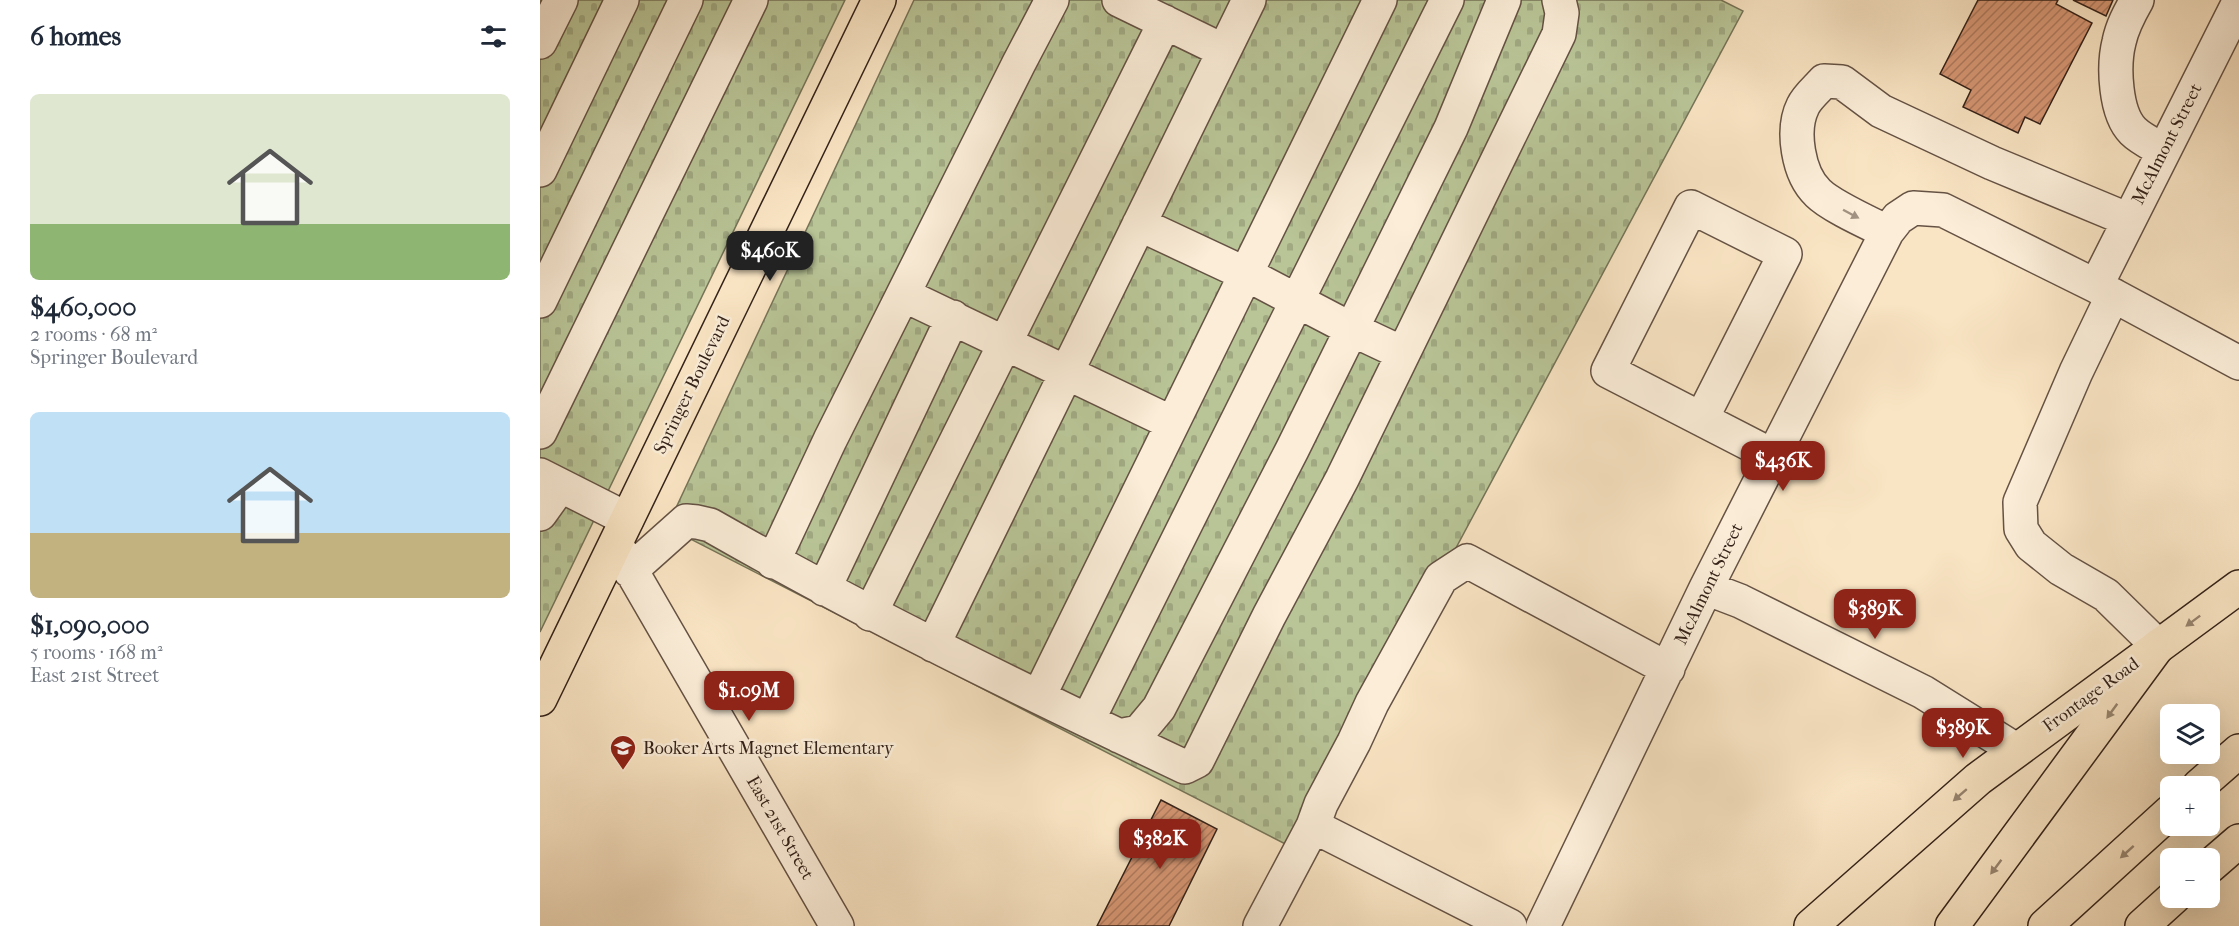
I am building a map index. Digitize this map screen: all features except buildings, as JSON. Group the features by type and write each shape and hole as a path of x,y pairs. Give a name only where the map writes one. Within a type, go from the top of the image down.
{"main road":[{"name":"Springer Boulevard","path":"540,699 624,544 879,0"},
{"name":"Frontage Road","path":"1811,926 1978,779 2158,646 2235,584"},
{"path":"1952,926 2158,646"},
{"path":"2210,776 2239,751"},
{"path":"2045,926 2160,821"},
{"path":"2220,857 2239,841"},
{"path":"2142,926 2162,908"}],"street":[{"path":"540,42 561,0"},
{"path":"540,170 622,0"},
{"path":"540,301 686,0"},
{"path":"540,432 751,0"},
{"path":"773,562 830,440 1052,0"},
{"path":"1119,0 1224,51"},
{"path":"933,645 1249,0"},
{"path":"1039,696 1380,0"},
{"path":"1088,720 1447,0"},
{"path":"1119,736 1139,732 1159,708 1287,460 1451,128 1504,0"},
{"path":"540,514 550,480 624,544 686,521 710,525 870,614 1119,736 1185,766 1197,761 1269,616 1341,479 1559,34 1562,13 1559,0"},
{"path":"2137,0 2126,20 2118,45 2116,86 2126,122 2134,132 2164,150"},
{"name":"McAlmont Street","path":"1543,926 1706,588 1887,232 1898,218 1913,208 1943,210 2104,291 2129,220 2239,2"},
{"path":"870,614 1165,22"},
{"path":"1887,232 1818,193 1802,166 1797,133 1803,105 1824,81 1842,82 1881,111 1992,163 2129,220"},
{"path":"1702,418 1785,254 1691,207 1608,371 1773,456"},
{"path":"1139,224 1246,274 1402,353"},
{"path":"2158,646 2106,595 2061,569 2031,545 2021,529 2020,502 2076,372 2104,291 2239,363"},
{"path":"904,295 1172,423"},
{"path":"824,589 953,317"},
{"name":"East 21st Street","path":"624,544 837,926"},
{"path":"1260,926 1372,703 1441,578 1467,561 1668,669"},
{"path":"1706,588 1740,601 1923,692 2016,750"},
{"path":"1312,826 1510,926"}],"green space":[{"path":"540,0 845,0 540,632"},
{"path":"914,0 1721,0 1743,11 1297,850 667,527"}],"place":[{"name":"Booker Arts Magnet Elementary","path":"623,771"}]}
